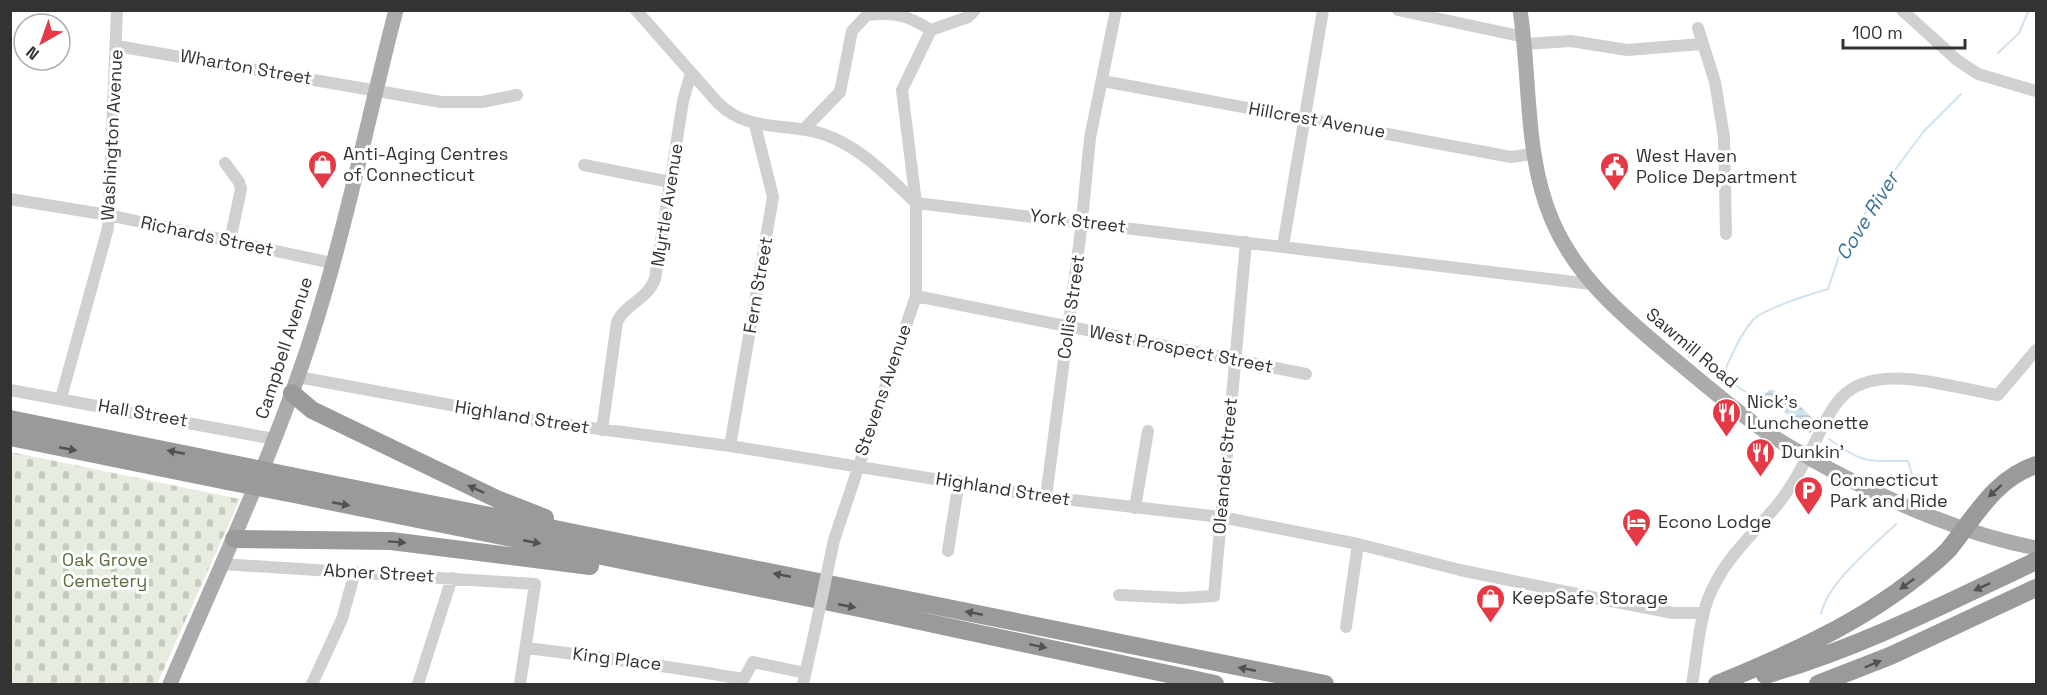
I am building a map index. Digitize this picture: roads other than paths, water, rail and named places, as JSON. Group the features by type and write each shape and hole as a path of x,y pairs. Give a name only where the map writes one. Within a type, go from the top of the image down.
{"highway":[{"path":"295,385 312,410 537,516 692,556"},
{"path":"10,419 230,472 772,591 1215,684"},
{"path":"10,438 230,472"},
{"path":"1718,684 1809,645 1887,598 1942,556 1995,491 2010,479 2037,465"},
{"path":"287,484 692,556 1325,684"},
{"path":"234,539 390,541 432,544 772,591"},
{"path":"1731,684 1794,667 1849,648 2036,557"},
{"path":"1818,684 1890,656 2037,588"}],"main road":[{"name":"Campbell Avenue","path":"170,684 234,539 295,385 332,263 396,10"},
{"name":"Sawmill Road","path":"1520,10 1532,154 1552,220 1569,253 1591,285 1629,321 1760,429 1886,498 2036,557"}],"street":[{"name":"Washington Avenue","path":"61,398 108,228 117,10"},
{"path":"804,129 840,92 852,31 867,15 886,13 909,16 930,30 968,17 975,10"},
{"name":"Collis Street","path":"1046,497 1082,221 1090,138 1116,10"},
{"path":"1283,246 1323,10"},
{"path":"1398,10 1524,41 1571,41 1627,50 1701,44"},
{"path":"1902,10 1957,60 1978,74 2037,91"},
{"path":"640,12 724,110 755,125 804,129 852,147 916,203"},
{"path":"1698,28 1701,44 1715,82 1724,137 1726,234"},
{"name":"Stevens Avenue","path":"804,679 834,540 916,296 916,203 902,90 930,30"},
{"name":"Wharton Street","path":"117,46 441,102 482,102 517,95"},
{"name":"Myrtle Avenue","path":"602,430 616,322 623,312 643,298 653,284 683,101 691,73"},
{"name":"Hillcrest Avenue","path":"1103,81 1511,157 1532,154"},
{"name":"Fern Street","path":"730,446 773,197 755,125"},
{"path":"225,163 239,182 241,189 230,241"},
{"path":"584,165 670,182"},
{"name":"Richards Street","path":"10,198 108,215 332,263"},
{"name":"York Street","path":"916,203 1082,221 1591,285"},
{"name":"Oleander Street","path":"1119,595 1182,598 1214,596 1246,242"},
{"name":"West Prospect Street","path":"916,296 1306,374"},
{"path":"1692,684 1704,613 1726,563 1787,492 1838,401 1853,388 1865,383 1896,380 1957,385 1992,394 2002,393 2037,350"},
{"name":"Highland Street","path":"295,385 602,430 730,446 959,481 1046,497 1221,517 1358,544 1460,570 1600,599 1673,613 1704,613"},
{"name":"Hall Street","path":"10,390 274,439"},
{"path":"1135,508 1148,431"},
{"path":"948,551 959,481"},
{"path":"1346,627 1358,544"},
{"name":"Abner Street","path":"222,564 535,584 527,648"},
{"path":"312,684 342,619 355,572"},
{"path":"418,684 452,578"},
{"path":"520,684 527,648"},
{"name":"King Place","path":"527,648 614,661 639,661 742,682"},
{"path":"742,682 753,662 804,679"}],"water":[{"path":"1769,390 1774,390 1781,397 1801,407 1815,421 1811,433 1799,427 1779,409 1765,410 1759,406 1760,398"}],"waterway":[{"name":"Cove River","path":"1998,53 2019,33 2029,10"},
{"name":"Cove River","path":"1760,400 1739,388 1725,370 1744,332 1753,320 1767,311 1828,289 1840,253 1880,190 1924,131 1961,94"},
{"name":"Cove River","path":"1829,439 1850,453 1865,459 1908,461 1916,488"},
{"name":"Cove River","path":"1821,614 1825,602 1841,578 1896,524"}],"place":[{"name":"Anti-Aging Centres of Connecticut","path":"322,190"},
{"name":"West Haven Police Department","path":"1615,192"},
{"name":"Nick’s Luncheonette","path":"1726,438"},
{"name":"Dunkin'","path":"1760,478"},
{"name":"Connecticut Park and Ride","path":"1809,516"},
{"name":"Econo Lodge","path":"1637,548"},
{"name":"KeepSafe Storage","path":"1491,624"}],"park label":[{"name":"Oak Grove Cemetery","path":"105,570"}]}
